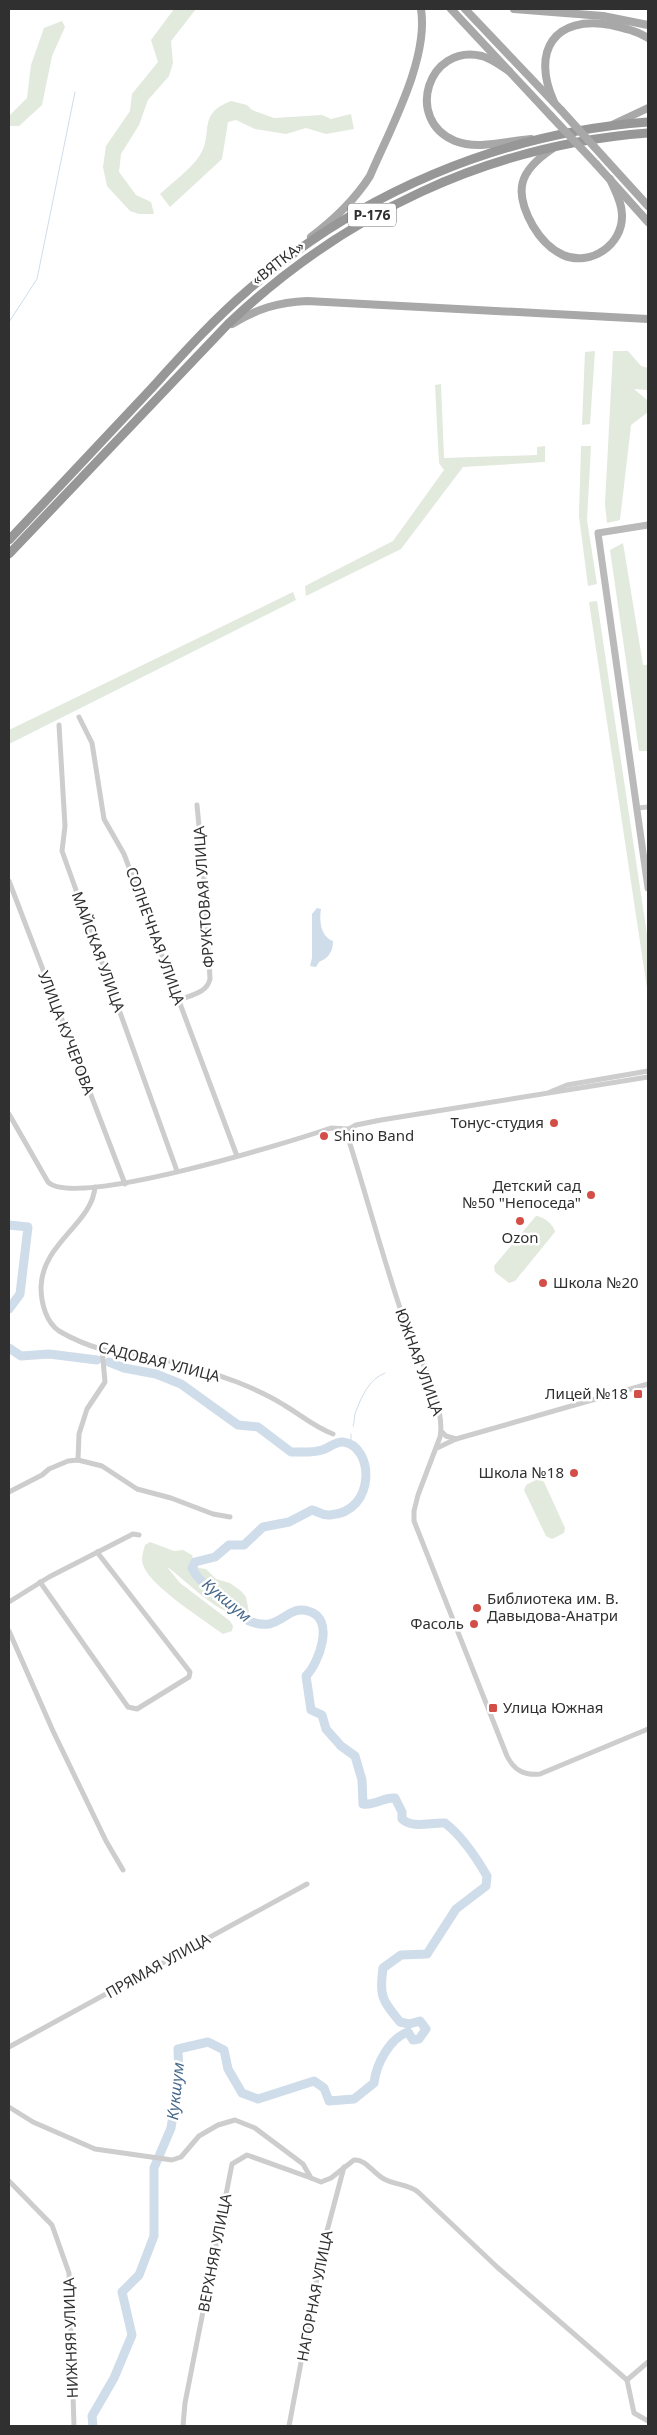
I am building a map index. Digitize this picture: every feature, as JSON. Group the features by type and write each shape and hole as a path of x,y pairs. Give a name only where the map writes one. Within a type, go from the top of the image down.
{"highway":[{"name":"«ВЯТКА»","path":"9,540 208,328 247,290 322,235 386,197 455,166 533,139 614,124 648,122"},
{"name":"«ВЯТКА»","path":"9,554 216,336 248,305 289,270 330,241 371,215 442,182 501,161 601,138 648,133"}],"main road":[{"path":"281,264 299,246 342,212 370,176 416,67 423,38 421,9"},
{"path":"451,9 648,222"},
{"path":"465,9 554,102 648,206"},
{"path":"514,9 591,14 648,25"},
{"path":"554,102 545,79 545,62 550,46 565,30 580,24 599,23 630,30 648,38"},
{"path":"509,71 481,56 470,55 453,58 442,65 432,78 427,92 428,110 435,126 455,141 483,145 533,139"},
{"path":"614,124 648,108"},
{"path":"556,147 530,166 522,182 521,193 525,212 536,230 557,252 572,257 588,257 601,252 613,242 622,225 622,212 619,198 610,179"},
{"path":"216,336 250,313 279,303 293,302 648,319"}],"street":[{"path":"648,525 598,533 648,888"},
{"name":"СОЛНЕЧНАЯ УЛИЦА","path":"79,717 92,742 104,819 124,854 237,1156"},
{"name":"МАЙСКАЯ УЛИЦА","path":"59,725 65,826 62,851 177,1171"},
{"name":"ФРУКТОВАЯ УЛИЦА","path":"179,1000 202,991 208,986 210,979 198,805"},
{"path":"637,808 648,807"},
{"name":"УЛИЦА КУЧЕРОВА","path":"9,881 125,1184"},
{"path":"547,1093 567,1086 648,1071"},
{"path":"9,1114 43,1175 52,1187 68,1189 125,1184 237,1156 331,1128 349,1129 356,1125 648,1077"},
{"name":"ЮЖНАЯ УЛИЦА","path":"349,1129 350,1144 395,1292 434,1395 441,1431 437,1448 415,1505 413,1516 507,1756 517,1770 531,1775 540,1774 648,1729"},
{"name":"САДОВАЯ УЛИЦА","path":"95,1187 94,1200 49,1258 43,1272 45,1313 54,1326 66,1334 102,1350 137,1353 202,1370 238,1382 284,1404 319,1428 333,1434"},
{"path":"78,1460 79,1434 87,1409 105,1382 102,1350"},
{"path":"437,1448 456,1439 648,1384"},
{"path":"441,1431 446,1436 456,1439"},
{"path":"9,1492 42,1475 49,1469 68,1461 78,1460 102,1466 137,1488 171,1498 212,1514 230,1517"},
{"path":"9,1602 40,1582 97,1552 133,1534 139,1535"},
{"path":"40,1582 128,1707 137,1710 189,1677 190,1672 97,1552"},
{"path":"9,1631 53,1732 106,1841 124,1870"},
{"name":"ПРЯМАЯ УЛИЦА","path":"9,2047 307,1884"},
{"path":"9,2107 33,2122 95,2149 140,2157 172,2160 181,2157 199,2136 218,2125 235,2120 254,2128 303,2164 311,2178 325,2181 344,2166 354,2160 359,2160 384,2180 408,2186 418,2192 497,2267 627,2380 634,2413 648,2421"},
{"name":"ВЕРХНЯЯ УЛИЦА","path":"183,2426 185,2403 232,2164 247,2155 311,2178"},
{"name":"НАГОРНАЯ УЛИЦА","path":"290,2426 323,2246 344,2166"},
{"name":"НИЖНЯЯ УЛИЦА","path":"9,2181 52,2225 69,2273 74,2426"},
{"path":"627,2380 648,2362"}],"shaded area":[{"path":"174,9 196,9 171,41 173,63 169,76 148,100 139,125 121,154 119,172 136,195 151,202 154,214 139,214 130,211 107,186 103,167 106,146 130,111 132,94 158,62 151,40"},
{"path":"62,21 65,27 52,56 42,105 19,126 9,126 9,116 27,98 31,65 44,28"},
{"path":"231,101 247,105 252,110 274,118 322,115 331,119 351,114 354,129 326,134 306,128 286,134 255,129 236,120 228,122 222,159 170,207 160,194 187,170 200,155 204,147 208,125 213,112"},
{"path":"595,351 590,424 582,425 585,352"},
{"path":"613,351 628,351 641,366 648,368 648,390 634,389 648,401 648,412 631,425 620,520 607,523 605,504"},
{"path":"441,384 444,458 537,455 537,447 545,446 545,462 463,467 401,549 306,596 305,586 393,541 444,470 439,463 435,385"},
{"path":"581,446 591,446 587,520 597,584 588,586 579,516"},
{"path":"623,543 643,665 648,665 648,751 639,751 610,550"},
{"path":"293,592 296,600 9,744 9,730"},
{"path":"597,601 648,941 648,995 589,602"},
{"path":"536,1216 548,1221 555,1232 515,1281 509,1283 495,1272 494,1266"},
{"path":"538,1479 544,1482 565,1528 564,1533 552,1539 546,1536 524,1490 526,1485"},
{"path":"150,1542 174,1551 183,1550 192,1555 195,1565 199,1568 206,1569 216,1579 230,1583 241,1591 246,1597 249,1612 240,1615 218,1607 167,1567 180,1583 230,1621 233,1626 232,1631 223,1634 203,1620 166,1592 148,1573 143,1565 142,1557 145,1545"}],"water":[{"path":"317,908 321,909 320,919 323,932 333,941 330,954 319,962 316,967 310,966 312,958 312,914"}],"waterway":[{"path":"9,322 37,279 75,92"},
{"name":"Кукшум","path":"9,1225 28,1227 20,1294 9,1309"},
{"name":"Кукшум","path":"9,1348 21,1356 49,1354 97,1360"},
{"name":"Кукшум","path":"93,2426 92,2416 114,2378 132,2335 122,2292 139,2275 154,2236 154,2168 171,2128 179,2079 178,2049 208,2042 224,2050 228,2069 242,2093 258,2099 314,2081 324,2088 329,2101 354,2099 374,2083 381,2060 395,2040 408,2032 413,2040 419,2039 426,2029 420,2021 409,2024 400,2022 389,2008 382,1992 383,1968 401,1955 427,1954 456,1909 486,1886 487,1876 469,1848 445,1823 411,1824 406,1822 402,1819 402,1812 395,1798 363,1804 362,1780 355,1756 341,1746 326,1729 322,1715 311,1710 306,1676 320,1652 323,1631 321,1622 316,1615 308,1611 297,1610 269,1624 253,1622 245,1618 231,1604 204,1584 192,1568 195,1562 215,1557 229,1545 244,1545 263,1527 289,1522 312,1510 327,1515 345,1511 356,1503 363,1491 366,1478 361,1454 353,1446 343,1442 318,1451 291,1452 258,1427 238,1425 181,1384 156,1374 124,1368 109,1362"},
{"path":"353,1426 355,1414 366,1389 374,1380 385,1373"},
{"path":"348,1443 351,1440 351,1434"}],"place":[{"name":"Тонус-студия","path":"554,1123"},
{"name":"Shino Band","path":"324,1136"},
{"name":"Детский сад №50 \"Непоседа\"","path":"591,1195"},
{"name":"Ozon","path":"520,1221"},
{"name":"Школа №20","path":"543,1283"},
{"name":"Лицей №18","path":"638,1394"},
{"name":"Школа №18","path":"574,1473"},
{"name":"Библиотека им. В. Давыдова-Анатри","path":"477,1608"},
{"name":"Фасоль","path":"474,1624"},
{"name":"Улица Южная","path":"493,1708"}]}
